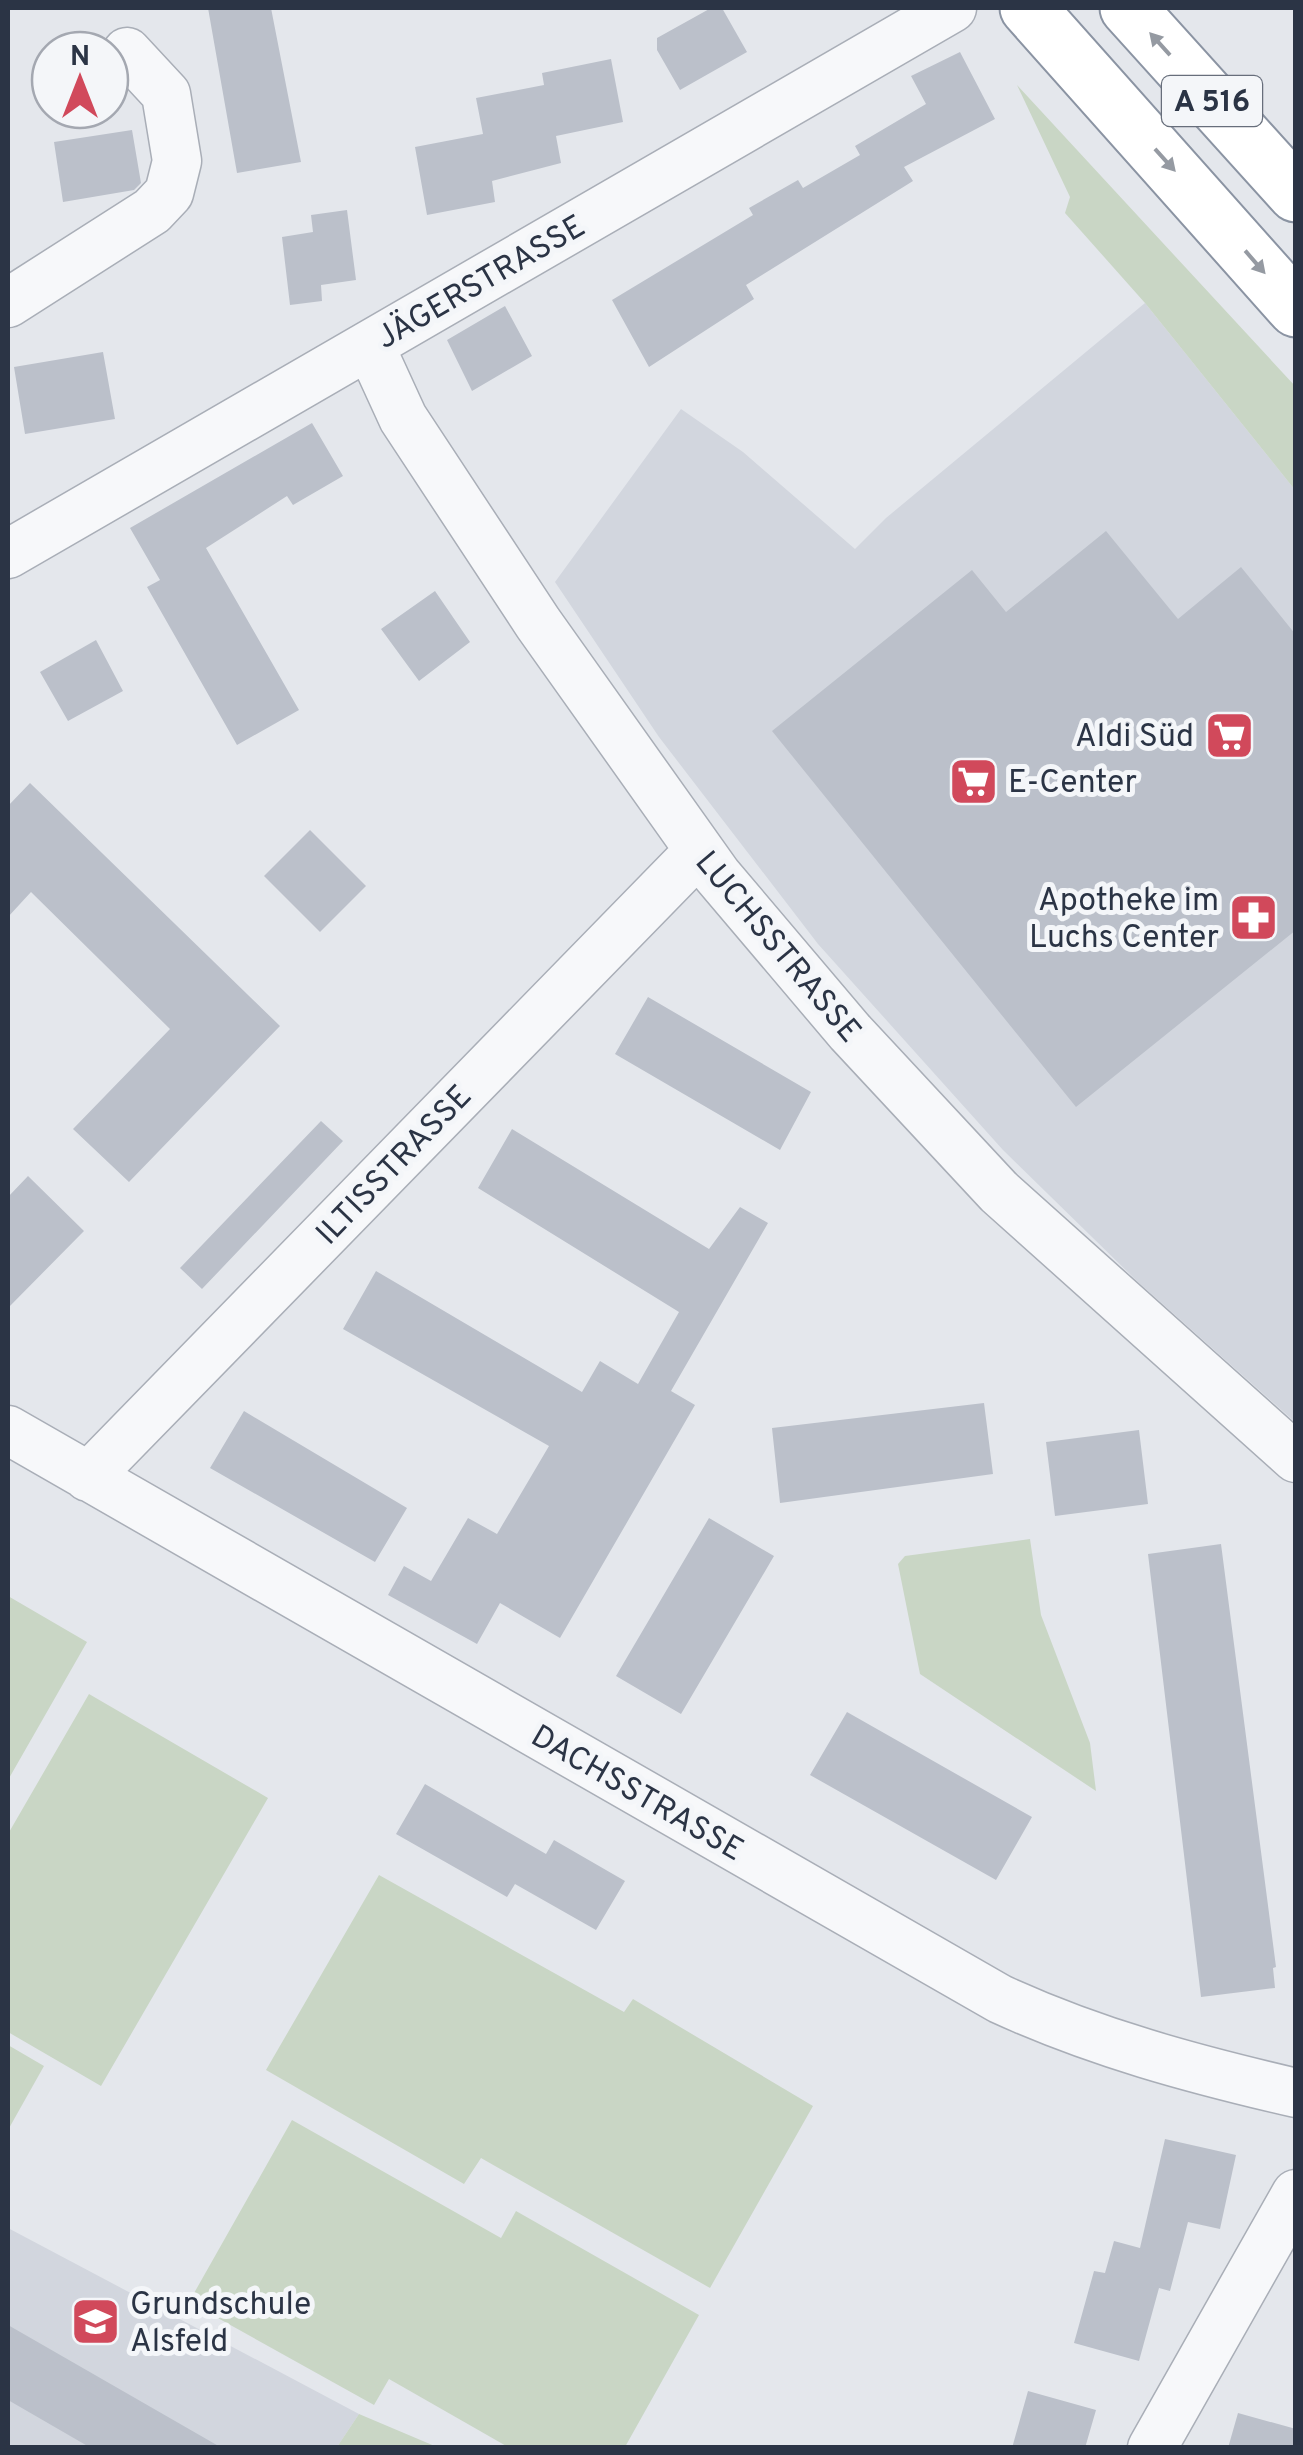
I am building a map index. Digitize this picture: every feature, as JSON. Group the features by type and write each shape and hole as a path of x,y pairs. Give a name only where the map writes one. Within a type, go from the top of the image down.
{"highway":[{"name":"A 516","path":"1128,8 1296,194"},
{"name":"A 516","path":"1041,22 1296,309"}],"street":[{"name":"JÄGERSTRASSE","path":"8,554 952,8"},
{"path":"8,303 152,211 169,194 177,161 166,94 130,55"},
{"name":"LUCHSSTRASSE","path":"370,346 403,418 698,852 850,1032 985,1178 1128,1312 1296,1458"},
{"name":"ILTISSTRASSE","path":"88,1477 698,852"},
{"name":"DACHSSTRASSE","path":"8,1430 1000,1999 1062,2028 1131,2051 1296,2093"},
{"path":"1152,2448 1296,2194"}],"shaded area":[{"path":"1145,303 1295,490 1295,1422 1138,1282 1003,1150 818,944 659,737 555,582 681,409 743,452 855,549 886,518"},
{"name":"Grundschule Alsfeld","path":"8,2228 359,2414 337,2447 8,2447"}],"green space":[{"path":"1017,85 1295,386 1295,490 1145,303 1065,213 1070,197"},
{"path":"1030,1539 1041,1615 1090,1743 1096,1791 920,1674 898,1564 905,1556"},
{"path":"8,1596 87,1642 8,1780"},
{"path":"89,1694 268,1798 101,2086 8,2032 8,1834"},
{"path":"379,1875 624,2012 633,1999 813,2106 710,2288 481,2158 464,2184 266,2070"},
{"path":"8,2045 44,2066 8,2130"},
{"path":"292,2120 501,2238 516,2211 699,2315 625,2447 508,2447 389,2379 374,2405 189,2302"},
{"path":"359,2414 437,2447 337,2447"}],"building":[{"path":"208,8 271,8 301,162 237,173"},
{"path":"711,8 722,8 747,52 680,90 657,50 657,38"},
{"path":"960,52 995,119 904,167 913,181 746,285 754,299 649,367 612,300 753,215 749,208 798,180 803,188 860,155 855,146 926,104 911,76"},
{"path":"611,59 623,122 556,136 561,163 492,181 495,202 427,215 415,147 483,134 476,98 544,85 542,73"},
{"path":"132,130 141,183 134,190 63,202 54,142"},
{"path":"347,210 356,280 321,285 322,301 290,305 282,237 313,232 311,215"},
{"path":"505,306 532,356 472,391 447,340"},
{"path":"103,352 115,419 25,434 14,367"},
{"path":"312,423 343,476 293,505 287,496 206,548 299,710 237,745 147,587 160,580 130,528"},
{"path":"1106,531 1178,619 1241,567 1296,635 1296,930 1076,1107 772,731 972,570 1006,612"},
{"path":"435,591 470,642 419,681 381,629"},
{"path":"96,640 123,691 68,721 40,672"},
{"path":"30,783 280,1026 129,1182 73,1129 170,1029 31,892 8,917 8,806"},
{"path":"310,830 366,886 320,932 264,876"},
{"path":"648,997 811,1092 780,1150 615,1054"},
{"path":"321,1121 343,1141 202,1289 180,1268"},
{"path":"512,1129 709,1249 740,1207 768,1223 671,1391 695,1405 560,1638 500,1603 477,1644 388,1595 404,1566 431,1581 468,1518 497,1534 549,1446 343,1329 376,1271 582,1392 600,1361 638,1384 679,1312 478,1188"},
{"path":"28,1176 84,1231 8,1308 8,1197"},
{"path":"984,1403 993,1474 780,1503 772,1428"},
{"path":"244,1411 407,1508 375,1562 210,1468"},
{"path":"1139,1430 1148,1504 1055,1516 1046,1442"},
{"path":"709,1518 774,1556 681,1714 616,1676"},
{"path":"1221,1544 1276,1967 1275,1988 1201,1997 1148,1554"},
{"path":"847,1712 1032,1817 996,1880 810,1775"},
{"path":"425,1784 546,1854 554,1840 625,1881 596,1930 515,1884 507,1897 396,1834"},
{"path":"1165,2139 1236,2155 1220,2229 1188,2222 1170,2291 1159,2288 1139,2361 1074,2343 1094,2271 1105,2273 1114,2241 1140,2248"},
{"path":"8,2325 222,2448 91,2448 8,2400"},
{"path":"1028,2391 1096,2410 1085,2448 1012,2448"},
{"path":"1238,2413 1296,2429 1296,2448 1228,2448"}],"place":[{"name":"Aldi Süd","path":"1229,735"},
{"name":"E-Center","path":"973,781"},
{"name":"Apotheke im Luchs Center","path":"1254,917"},
{"name":"Grundschule Alsfeld","path":"95,2321"}]}
